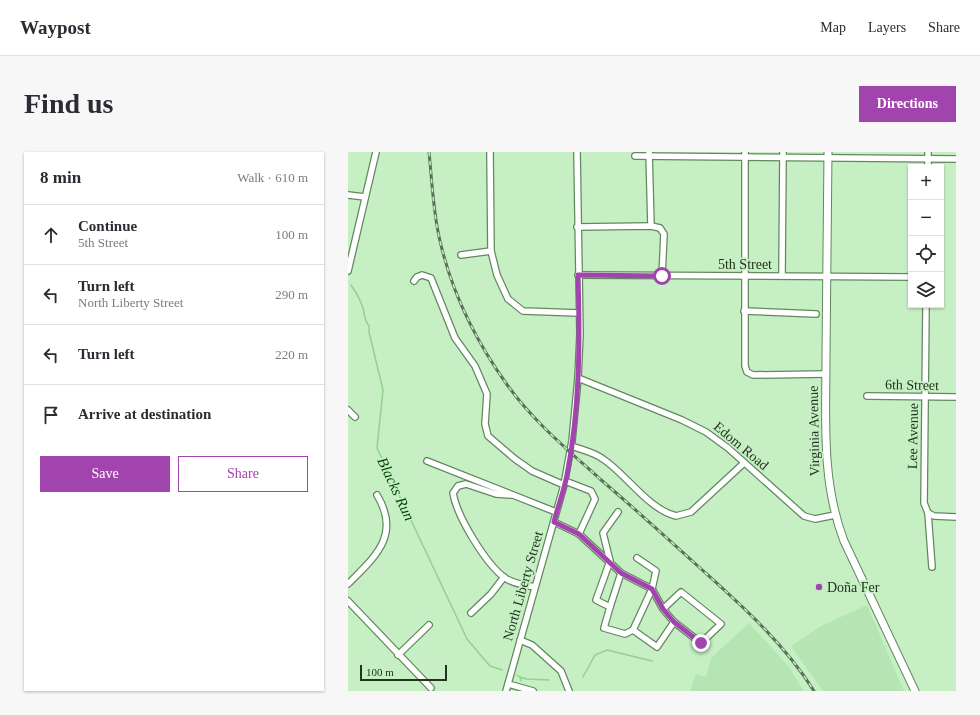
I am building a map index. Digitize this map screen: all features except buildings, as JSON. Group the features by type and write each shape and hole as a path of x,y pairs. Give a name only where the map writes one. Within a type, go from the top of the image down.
{"main road":[{"name":"Virginia Avenue","path":"828,155 826,374 827,464 835,515 849,552 890,635 915,691"}],"street":[{"path":"348,271 376,152"},
{"path":"490,152 491,251 497,275 508,299 523,311 579,313"},
{"name":"North Liberty Street","path":"506,691 565,483 572,446 578,378 579,313 577,152"},
{"path":"928,152 928,164"},
{"path":"649,154 651,226"},
{"path":"635,156 649,154 745,154 956,159"},
{"path":"745,154 744,311 745,366 747,372 753,375 826,374"},
{"path":"782,276 783,155"},
{"path":"348,195 365,197"},
{"path":"577,227 651,226 660,228 664,233 662,276"},
{"path":"461,255 491,251"},
{"path":"414,281 422,274 431,278 455,338 478,372 487,397 484,424 489,437 515,459 534,472 591,491 595,499 579,534"},
{"name":"5th Street","path":"578,275 908,277"},
{"name":"Lee Avenue","path":"926,308 924,503 928,513 932,567"},
{"path":"744,311 816,314"},
{"name":"Edom Road","path":"578,378 694,425 720,442 804,516 815,519 835,515"},
{"name":"6th Street","path":"867,396 956,397"},
{"path":"348,410 355,417"},
{"path":"572,446 603,458 637,490 664,510 676,516 691,512 744,463"},
{"path":"427,461 556,512"},
{"path":"512,495 496,494 466,484 457,487 453,494 479,548 491,564 504,577 514,582 535,587"},
{"path":"348,584 372,560 385,537 387,521 385,508 377,495"},
{"path":"610,607 596,600 610,561 603,533 618,512"},
{"path":"928,513 934,516 956,516"},
{"path":"554,522 579,534 610,561 621,573 652,589 663,609 674,622 701,643 721,624 682,592 663,609"},
{"path":"621,573 604,628 625,634 633,630 652,589 656,571 637,558"},
{"path":"471,613 491,594 504,577"},
{"path":"348,601 430,688"},
{"path":"633,630 657,647 674,622"},
{"path":"398,655 429,624"},
{"path":"520,640 532,645 561,671 568,691"},
{"path":"508,684 533,691"}],"shaded area":[{"path":"867,605 904,691 823,691 791,646 823,625"},
{"path":"749,623 789,667 804,691 690,691 696,674 706,677 711,658"}],"waterway":[{"name":"Blacks Run","path":"351,285 361,302 365,320 369,326 369,332 383,390 377,448 467,639 490,666 502,670"},
{"path":"583,677 595,655 607,650 652,661"},
{"name":"Blacks Run","path":"517,675 520,677 521,681"},
{"path":"520,677 526,679 549,680"}],"railway":[{"path":"429,152 434,208 440,241 451,280 476,335 508,386 528,411 551,435 747,611 776,641 802,673 814,691"}],"place":[{"name":"Doña Fer","path":"819,587"}],"route":[{"path":"662,276 578,275 580,334 576,407 567,474 554,522 579,534 610,561 621,573 652,589 663,609 674,622 701,643"}]}
